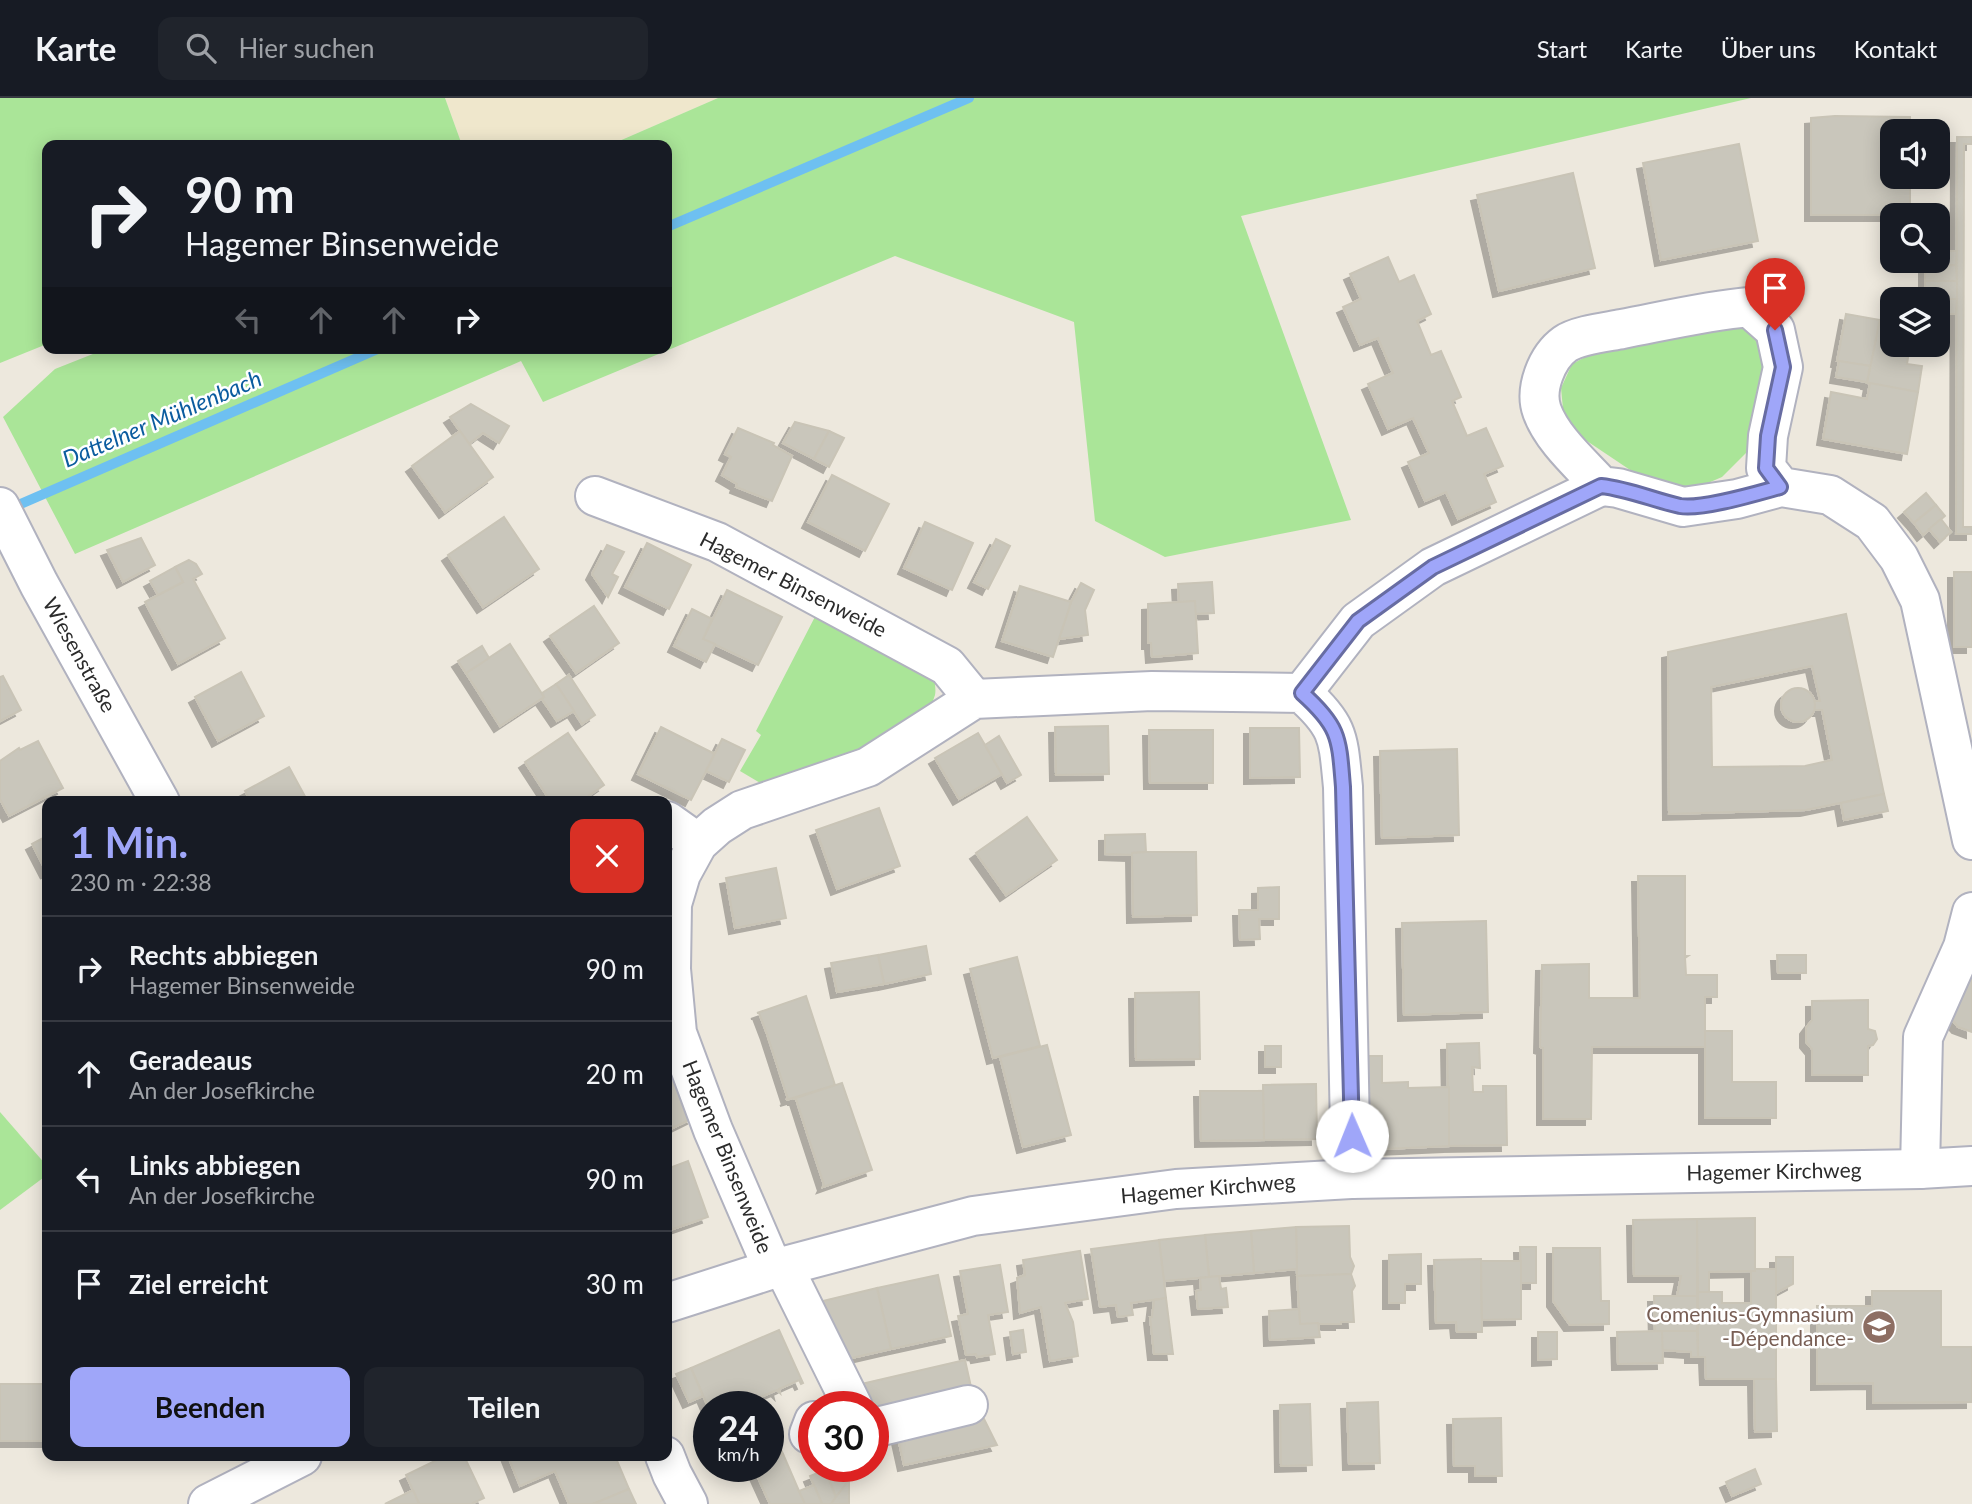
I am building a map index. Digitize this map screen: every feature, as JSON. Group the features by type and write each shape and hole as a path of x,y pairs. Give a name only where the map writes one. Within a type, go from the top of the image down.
{"street":[{"path":"1601,486 1554,432 1541,410 1540,386 1552,358 1566,342 1592,335 1720,310 1749,307 1775,330 1783,367 1768,436 1766,468 1780,487"},
{"path":"1302,693 1358,621 1433,567 1601,486 1618,488 1683,507 1737,499 1780,487 1830,495 1872,522 1899,558 1920,600 1972,839"},
{"name":"Hagemer Binsenweide","path":"595,496 716,542 947,666 974,699 868,767 742,810 717,826 698,842 681,874 672,904"},
{"name":"Wiesenstraße","path":"0,507 39,584 157,796"},
{"path":"974,699 1152,691 1302,693 1324,712 1338,739 1340,751 1351,1179"},
{"path":"672,824 698,842"},
{"path":"1920,1169 1923,1037 1963,947 1972,912"},
{"name":"Hagemer Binsenweide","path":"672,980 677,1033 713,1130 773,1269"},
{"name":"Hagemer Kirchweg","path":"672,1301 773,1269 974,1216 1176,1189 1351,1179 1972,1166"},
{"path":"773,1269 844,1391"},
{"path":"773,1269 820,1391"},
{"path":"889,1424 968,1405"},
{"path":"208,1504 292,1461"},
{"path":"667,1461 688,1504"}],"shaded area":[{"path":"445,98 718,98 621,140 460,140"}],"green space":[{"path":"0,98 445,98 460,140 42,140 42,346 0,363"},
{"path":"718,98 1751,98 1241,216 1351,520 1165,557 1095,521 1074,322 895,256 672,348 672,140 621,140"},
{"path":"1725,325 1745,328 1758,335 1766,356 1749,450 1722,477 1687,492 1657,488 1575,433 1563,409 1561,388 1572,364 1593,353"},
{"path":"93,354 659,354 543,402 521,361 75,554 3,417 55,369"},
{"path":"820,607 934,679 935,695 926,712 909,727 887,740 862,753 767,787 740,771 761,735 756,731"},
{"path":"0,1112 42,1160 42,1179 0,1210"}],"building":[{"path":"1910,117 1880,119 1880,189 1910,189 1910,203 1880,203 1880,215 1811,215 1811,118"},
{"path":"1957,137 1972,137 1972,144 1964,144 1963,527 1972,527 1972,534 1956,534"},
{"path":"1739,144 1758,241 1661,260 1643,163"},
{"path":"1573,173 1595,268 1499,291 1477,195"},
{"path":"1950,251 1957,251 1956,265 1950,265"},
{"path":"1388,257 1399,282 1414,275 1431,314 1417,321 1431,355 1441,351 1461,397 1452,401 1467,436 1486,428 1503,466 1484,474 1496,502 1458,519 1446,492 1425,501 1408,462 1429,453 1413,418 1388,429 1368,384 1393,373 1378,338 1360,345 1343,307 1361,299 1350,274"},
{"path":"1950,265 1956,265 1957,281 1925,281 1925,273 1950,273"},
{"path":"1925,281 1957,281 1957,299 1950,299 1950,287 1925,287"},
{"path":"1950,299 1957,299 1956,314 1950,314"},
{"path":"1846,314 1880,320 1871,366 1837,361"},
{"path":"1880,320 1880,357 1908,357 1907,364 1922,366 1918,392 1867,383"},
{"path":"1839,361 1870,366 1867,382 1836,377"},
{"path":"1870,383 1918,392 1907,454 1823,439 1831,392 1867,399"},
{"path":"471,404 509,426 499,443 483,433 469,444 450,417"},
{"path":"795,422 829,431 814,459 783,443"},
{"path":"738,428 774,443 773,445 792,456 772,501 736,487 737,484 722,475 731,457 725,454"},
{"path":"460,431 493,477 445,512 412,466"},
{"path":"829,431 844,438 829,467 814,459"},
{"path":"832,475 889,504 865,551 808,522"},
{"path":"1926,493 1936,505 1914,523 1904,512"},
{"path":"1936,505 1945,516 1923,535 1914,523"},
{"path":"504,517 539,569 483,607 448,555"},
{"path":"1941,519 1951,532 1940,542 1929,529"},
{"path":"925,522 973,543 952,590 904,568"},
{"path":"141,538 155,565 123,582 107,550"},
{"path":"996,539 1010,546 988,589 974,582"},
{"path":"647,543 691,565 669,609 625,587"},
{"path":"607,545 624,552 612,574 618,577 608,597 592,574"},
{"path":"189,560 196,564 202,574 193,579 225,638 178,664 145,602 183,582 175,567"},
{"path":"175,567 183,582 158,595 150,581"},
{"path":"1954,572 1972,572 1972,647 1954,647"},
{"path":"1212,582 1214,613 1195,614 1195,601 1179,602 1178,584"},
{"path":"1081,583 1094,590 1085,610 1088,635 1059,639 1071,602"},
{"path":"1020,586 1071,602 1053,657 1002,641"},
{"path":"727,590 782,617 758,665 703,639"},
{"path":"1195,601 1198,653 1152,657 1151,643 1148,643 1148,604"},
{"path":"594,606 619,643 576,673 550,636"},
{"path":"692,609 712,619 703,639 715,644 706,662 674,646"},
{"path":"1846,614 1884,794 1806,810 1669,814 1668,652","holes":["1812,666 1820,701 1814,701 1814,710 1822,710 1832,760 1805,766 1712,767 1711,687"]},
{"path":"510,644 544,697 500,726 466,673"},
{"path":"482,646 489,658 466,673 458,661"},
{"path":"241,672 264,716 218,741 195,697"},
{"path":"569,675 595,715 582,724 556,684"},
{"path":"3,676 21,710 0,721 0,677"},
{"path":"556,684 574,711 557,721 542,699 542,693"},
{"path":"1798,688 1810,693 1815,705 1810,717 1798,722 1786,717 1781,705 1786,693"},
{"path":"1108,726 1109,774 1056,775 1055,727"},
{"path":"661,727 715,754 691,800 638,774"},
{"path":"1250,728 1299,728 1300,777 1250,778"},
{"path":"1149,730 1213,730 1213,783 1150,783"},
{"path":"568,733 604,785 588,796 547,796 525,762"},
{"path":"978,733 1002,774 959,799 935,758"},
{"path":"999,736 1021,775 1007,783 985,745"},
{"path":"722,739 745,750 729,782 706,771"},
{"path":"38,741 63,788 42,796 42,799 9,816 0,799 0,761 19,748 20,750"},
{"path":"1457,749 1459,835 1382,838 1380,751"},
{"path":"289,767 305,796 248,796 245,791"},
{"path":"1884,794 1888,811 1844,820 1841,803"},
{"path":"879,808 900,866 837,889 816,830"},
{"path":"1027,817 1057,860 1006,895 976,853"},
{"path":"1145,834 1146,852 1132,855 1105,854 1105,835"},
{"path":"42,839 42,863 32,844"},
{"path":"1196,852 1197,915 1133,917 1132,853"},
{"path":"776,868 786,918 735,928 726,878"},
{"path":"1638,876 1685,876 1685,956 1688,956 1685,958 1686,975 1717,975 1717,997 1705,997 1705,1047 1592,1047 1591,1119 1543,1119 1543,1048 1540,1047 1542,965 1589,964 1589,998 1640,998"},
{"path":"1279,887 1279,919 1259,919 1260,939 1240,940 1239,910 1258,910 1258,888"},
{"path":"1486,921 1488,1012 1404,1015 1402,923"},
{"path":"926,946 931,974 884,984 878,955"},
{"path":"878,955 884,984 837,992 831,963"},
{"path":"1777,955 1806,955 1806,973 1778,973"},
{"path":"1017,957 1040,1046 993,1058 970,969"},
{"path":"1972,979 1972,1032 1958,1027 1947,1014 1958,985"},
{"path":"1199,992 1200,1059 1136,1060 1135,993"},
{"path":"806,996 835,1085 786,1100 788,1099 767,1034 757,1013"},
{"path":"1868,1000 1868,1029 1875,1031 1877,1039 1873,1045 1868,1046 1868,1075 1812,1075 1812,1049 1806,1042 1806,1028 1812,1020 1812,1001"},
{"path":"1705,1031 1732,1031 1732,1082 1776,1082 1776,1118 1705,1118"},
{"path":"1479,1043 1480,1068 1472,1067 1473,1092 1483,1092 1483,1086 1506,1086 1507,1145 1449,1146 1447,1044"},
{"path":"1047,1045 1071,1135 1023,1147 1000,1057"},
{"path":"1265,1046 1281,1046 1281,1067 1265,1067"},
{"path":"1362,1056 1382,1056 1382,1083 1408,1082 1408,1088 1449,1087 1449,1146 1363,1150"},
{"path":"672,1074 693,1118 672,1128"},
{"path":"842,1083 872,1170 823,1187 796,1099 793,1099"},
{"path":"1316,1084 1317,1139 1264,1140 1263,1085"},
{"path":"1200,1091 1263,1091 1264,1140 1201,1141"},
{"path":"688,1161 708,1217 672,1229 672,1167"},
{"path":"1755,1218 1755,1271 1709,1272 1709,1292 1698,1292 1697,1219"},
{"path":"1697,1219 1697,1296 1677,1296 1681,1276 1634,1276 1633,1220"},
{"path":"1349,1226 1350,1257 1354,1266 1351,1274 1297,1276 1296,1227"},
{"path":"1296,1227 1297,1269 1254,1273 1251,1231"},
{"path":"1251,1231 1254,1273 1209,1277 1205,1235"},
{"path":"1205,1235 1209,1277 1164,1281 1159,1240"},
{"path":"1159,1240 1166,1298 1131,1303 1133,1315 1118,1317 1116,1305 1100,1307 1091,1249"},
{"path":"1520,1247 1536,1247 1536,1283 1521,1283"},
{"path":"1553,1248 1600,1248 1601,1301 1609,1301 1609,1324 1570,1325 1553,1301"},
{"path":"1080,1251 1088,1299 1065,1303 1073,1322 1078,1356 1050,1361 1041,1307 1020,1313 1017,1278 1025,1275 1023,1260"},
{"path":"1421,1254 1421,1284 1405,1284 1405,1303 1389,1303 1389,1255"},
{"path":"1776,1257 1793,1257 1793,1284 1776,1293"},
{"path":"1481,1259 1482,1332 1457,1332 1456,1322 1436,1323 1434,1260"},
{"path":"1481,1261 1521,1261 1521,1319 1482,1320"},
{"path":"1000,1265 1008,1312 988,1315 995,1354 977,1357 976,1354 966,1355 958,1316 968,1314 960,1271"},
{"path":"1776,1269 1776,1379 1706,1379 1705,1357 1698,1357 1698,1292 1722,1292 1722,1303 1751,1303 1751,1271"},
{"path":"1351,1274 1355,1286 1352,1291 1354,1322 1300,1324 1297,1276"},
{"path":"938,1275 951,1336 891,1349 877,1288"},
{"path":"1219,1276 1221,1289 1226,1288 1228,1307 1198,1309 1196,1291 1201,1290 1200,1278"},
{"path":"877,1288 891,1349 843,1360 819,1302"},
{"name":"Comenius-Gymnasium -Dépendance-","path":"1872,1291 1941,1291 1941,1347 1972,1347 1972,1402 1873,1403 1873,1383 1817,1384 1817,1306 1872,1306"},
{"path":"1654,1296 1697,1296 1697,1331 1655,1332"},
{"path":"1166,1298 1173,1354 1154,1354 1150,1317 1154,1300"},
{"path":"1299,1309 1300,1324 1318,1323 1320,1337 1270,1340 1269,1311"},
{"path":"779,1330 803,1383 799,1380 780,1391 701,1391 691,1368"},
{"path":"1023,1330 1026,1352 1013,1354 1010,1332"},
{"path":"1662,1331 1697,1331 1698,1357 1691,1357 1691,1352 1662,1350"},
{"path":"1662,1331 1663,1363 1618,1364 1617,1332"},
{"path":"1538,1332 1557,1332 1557,1359 1538,1360"},
{"path":"965,1360 971,1387 889,1405 889,1391 858,1391 857,1385"},
{"path":"691,1368 701,1391 693,1391 693,1400 689,1402 676,1374"},
{"path":"1754,1379 1776,1379 1777,1431 1755,1432"},
{"path":"0,1384 42,1384 42,1441 0,1441"},
{"path":"1378,1402 1380,1463 1349,1464 1347,1403"},
{"path":"1310,1404 1312,1465 1281,1466 1280,1405"},
{"path":"1501,1418 1502,1476 1475,1476 1475,1466 1454,1466 1453,1419"},
{"path":"984,1419 997,1445 904,1465 898,1438"},
{"path":"784,1456 805,1504 770,1504 760,1482 784,1482"},
{"path":"435,1461 466,1461 484,1498 471,1504 419,1504 406,1475"},
{"path":"510,1461 617,1461 629,1489 593,1504 569,1504 555,1471 520,1486"},
{"path":"1755,1469 1761,1484 1732,1496 1726,1482"},
{"path":"813,1482 830,1482 836,1497 831,1504 822,1504"},
{"path":"830,1482 847,1482 836,1497"},
{"path":"849,1482 849,1504 831,1504"},
{"path":"814,1485 822,1504 805,1504 799,1491"},
{"path":"629,1489 636,1504 593,1504"},
{"path":"413,1490 419,1504 385,1504"}],"waterway":[{"name":"Dattelner Mühlenbach","path":"672,225 969,98"},
{"name":"Dattelner Mühlenbach","path":"9,509 366,354"}],"place":[{"name":"Comenius-Gymnasium -Dépendance-","path":"1879,1327"}],"route":[{"path":"1352,1136 1343,787 1338,739 1324,712 1302,693 1358,621 1433,567 1601,486 1618,488 1683,507 1737,499 1780,487 1766,468 1768,436 1783,367 1775,330"}]}
